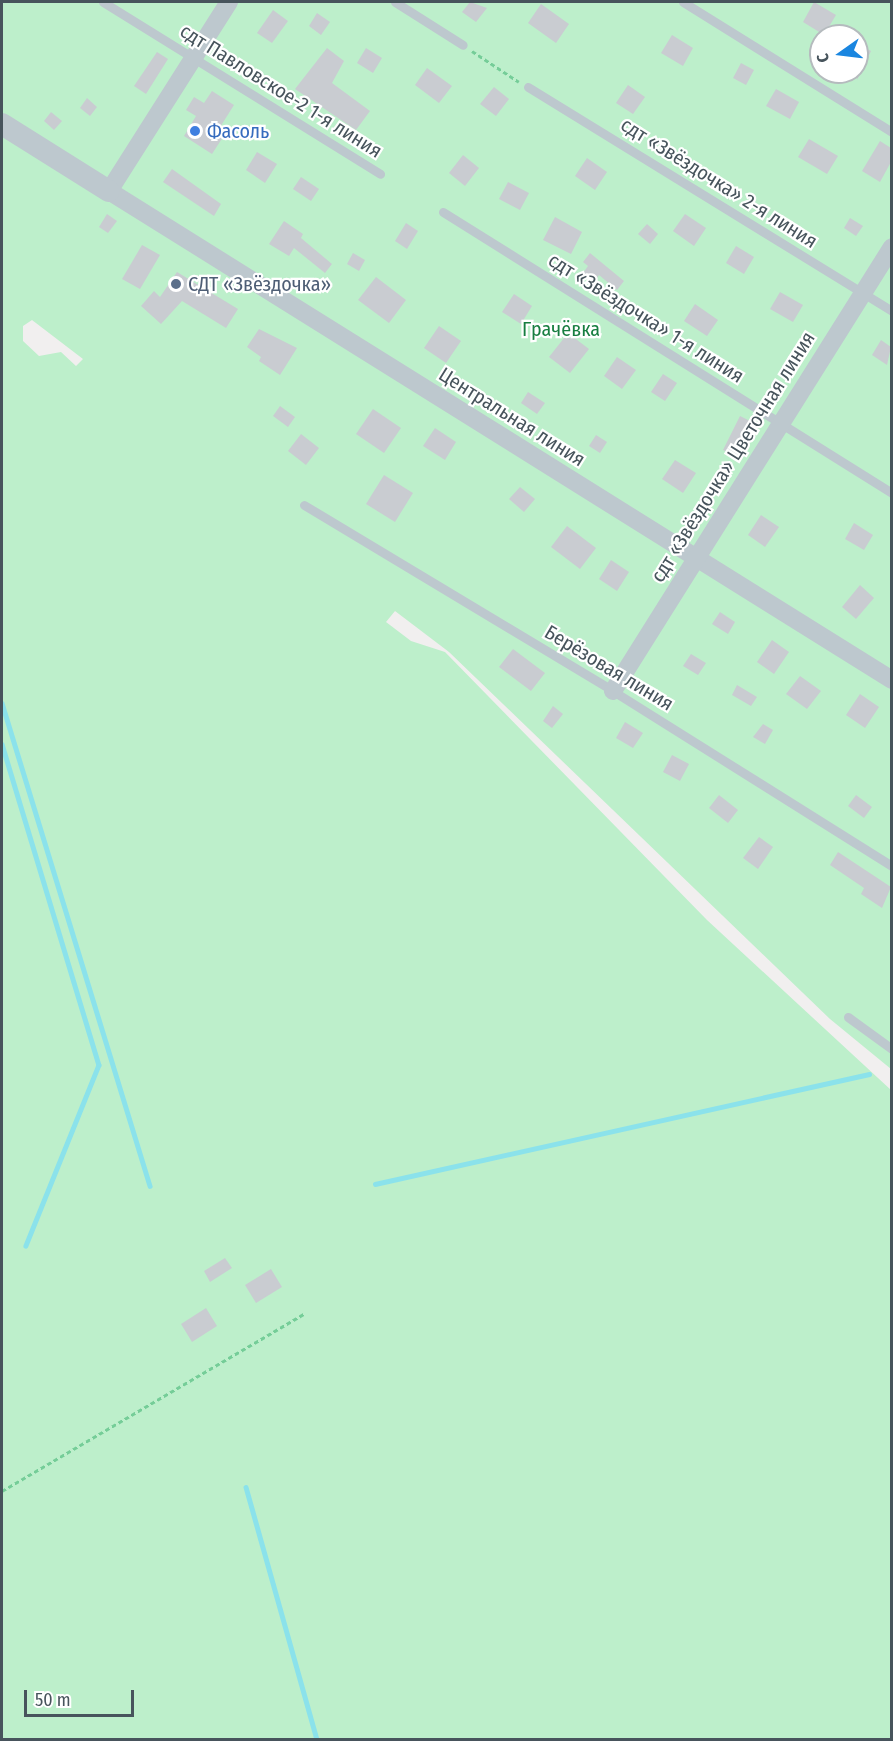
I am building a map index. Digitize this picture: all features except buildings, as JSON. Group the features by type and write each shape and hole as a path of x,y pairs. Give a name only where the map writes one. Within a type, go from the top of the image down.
{"street":[{"path":"2,124 109,191 229,2"},
{"name":"Центральная линия","path":"109,191 170,232 697,557 891,680"},
{"name":"сдт «Звёздочка» Цветочная линия","path":"613,691 891,247"}],"lane":[{"name":"сдт Павловское-2 1-я линия","path":"103,2 380,174"},
{"path":"395,2 463,45"},
{"path":"683,2 891,132"},
{"name":"сдт «Звёздочка» 2-я линия","path":"528,87 891,311"},
{"name":"сдт «Звёздочка» 1-я линия","path":"443,212 891,493"},
{"name":"Берёзовая линия","path":"304,506 613,691 891,866"},
{"path":"848,1017 891,1049"}],"path":[{"path":"463,45 528,87"},
{"path":"2,1491 305,1313"}],"green space":[{"name":"Грачёвка","path":"2,2 891,2 891,1069 830,1019 449,652 395,611 386,622 411,641 445,652 707,920 891,1090 891,1739 2,1739","holes":["32,320 83,359 76,366 61,352 39,356 23,341 23,326"]}],"waterway":[{"path":"2,703 150,1186"},
{"path":"2,744 99,1065 26,1246"},
{"path":"375,1184 869,1074"},
{"path":"246,1487 317,1740"}],"place":[{"name":"Фасоль","path":"195,131"},
{"name":"СДТ «Звёздочка»","path":"176,284"}]}
